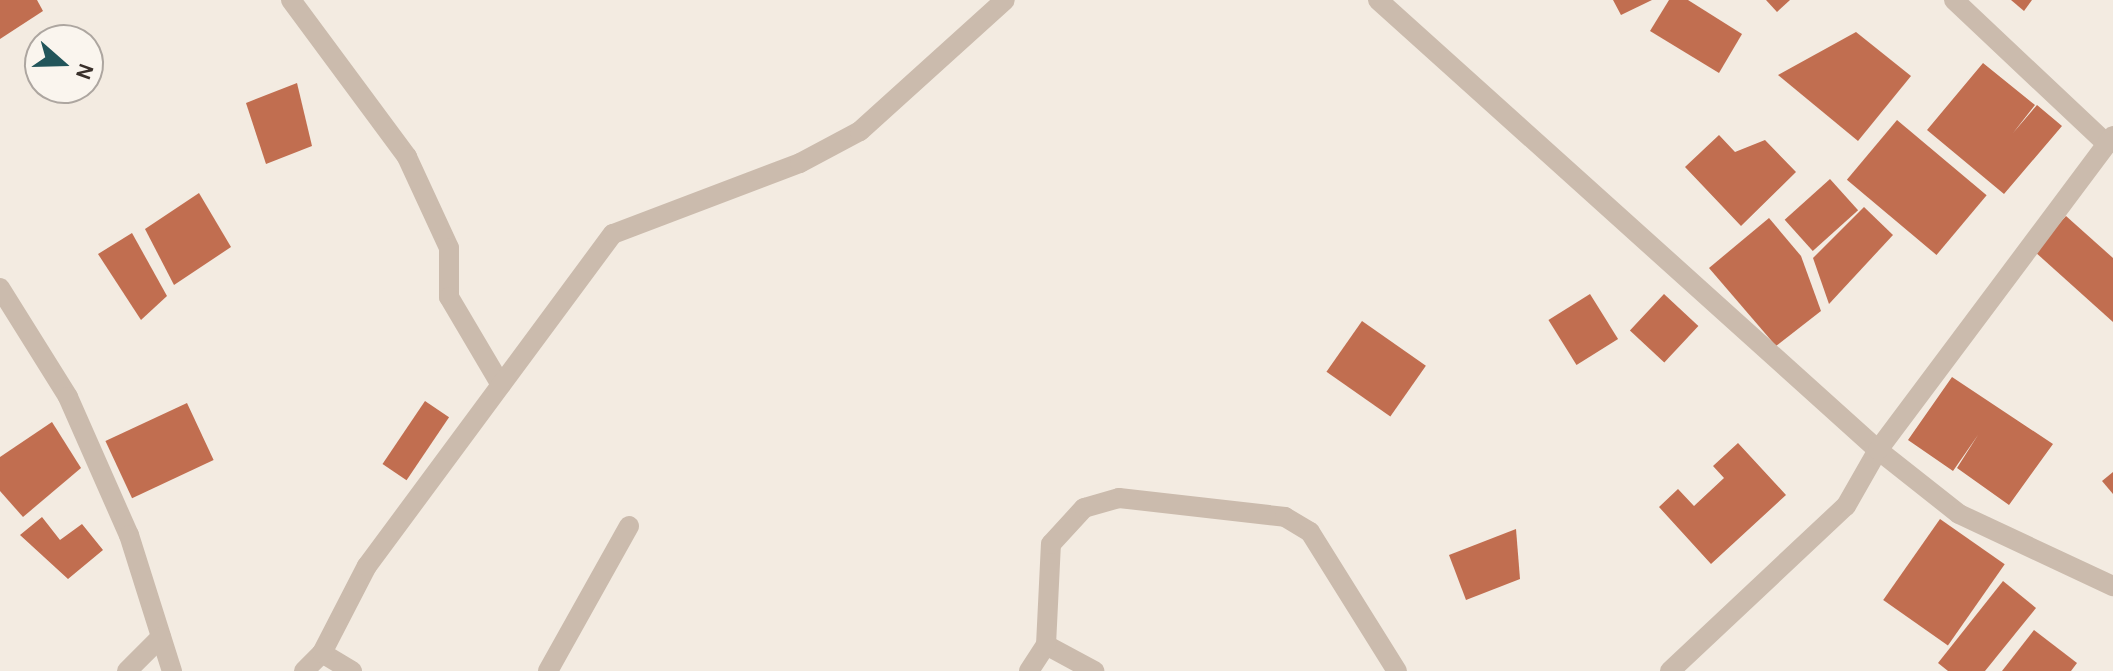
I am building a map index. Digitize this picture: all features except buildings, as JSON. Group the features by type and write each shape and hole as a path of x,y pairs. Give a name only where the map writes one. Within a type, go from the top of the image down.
{"street":[{"path":"291,0 407,157 449,248 449,297 501,385"},
{"path":"304,671 322,653 367,566 613,234 800,163 860,131 1005,0"},
{"path":"1378,0 1878,450 1959,514 2113,586"},
{"path":"1670,671 1846,506 1878,450 2110,140 1954,0"},
{"path":"0,288 68,397 129,535 172,671"},
{"path":"1029,671 1046,645 1051,544 1084,508 1119,498 1285,517 1310,532 1397,671"},
{"path":"548,671 629,526"},
{"path":"127,671 161,637"},
{"path":"1046,645 1094,671"},
{"path":"322,653 352,671"}]}
